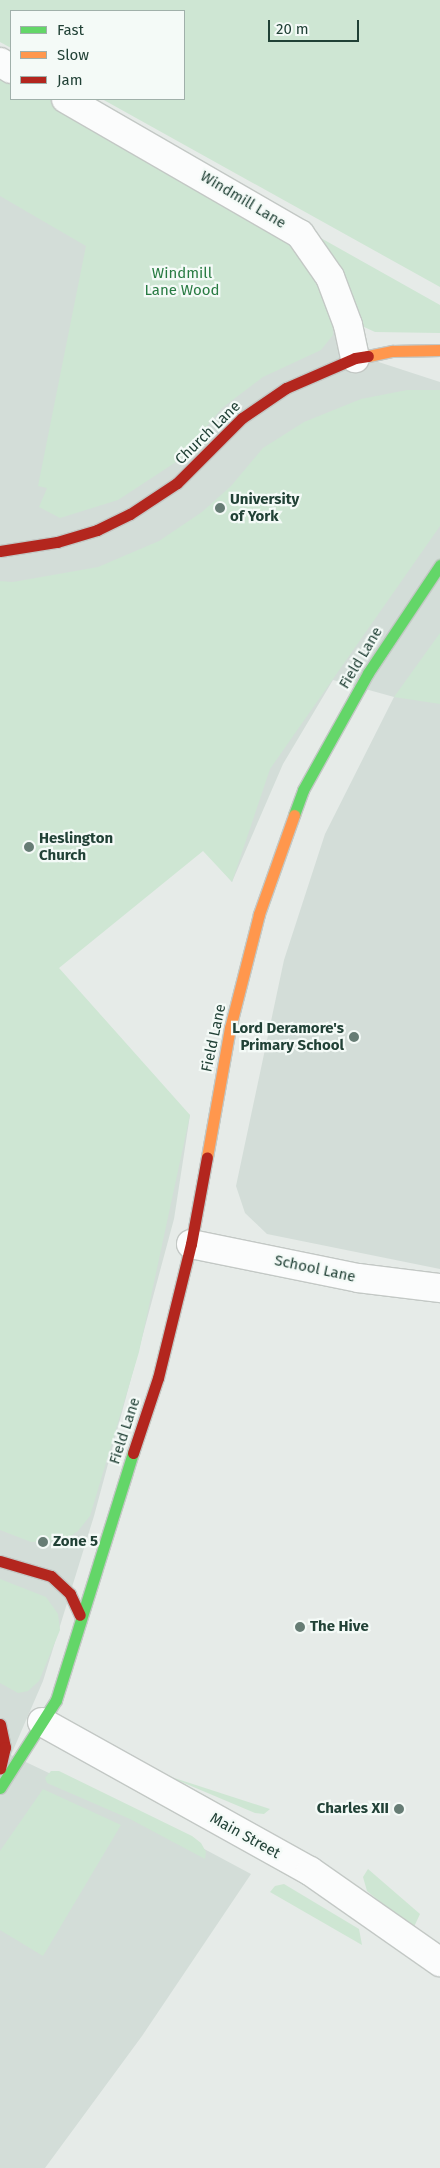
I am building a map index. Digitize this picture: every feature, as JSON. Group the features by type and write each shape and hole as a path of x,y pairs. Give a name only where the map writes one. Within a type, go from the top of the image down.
{"street":[{"name":"Windmill Lane","path":"68,100 300,234 330,277 348,326 355,358"},
{"name":"Church Lane","path":"0,551 81,535 130,514 177,483 242,418 286,388 355,358 392,351 440,350"},
{"name":"Field Lane","path":"36,1725 56,1700 80,1615 158,1378 190,1244 230,1028 259,914 281,849 303,790 368,673 440,565"},
{"name":"School Lane","path":"190,1244 358,1278 440,1288"},
{"path":"84,1564 102,1550"},
{"path":"0,1561 51,1576 65,1575"},
{"path":"51,1576 70,1594 80,1615"},
{"path":"0,1714 13,1723"},
{"path":"0,1724 5,1747 0,1768"},
{"path":"0,1788 36,1725"},
{"name":"Main Street","path":"36,1725 310,1871 440,1962"}],"shaded area":[{"name":"University of York","path":"0,62 10,100 245,201 357,355 440,382 440,1269 267,1234 245,1213 236,1186 284,960 325,834 394,697 333,680 283,764 232,882 16,633 0,645"},
{"name":"Zone 5","path":"0,1015 190,1115 174,1219 94,1516 43,1681 11,1755 165,1828 251,1874 142,2036 45,2168 0,2168"}],"green space":[{"path":"0,0 440,0 440,287 104,100 185,100 185,10 10,10 10,47 0,42"},
{"name":"Windmill Lane Wood","path":"0,64 10,70 10,100 64,100 299,235 332,315 333,335 321,350 263,377 222,408 179,460 118,500 60,518 39,507 47,488 38,486 86,246 0,196"},
{"path":"319,237 440,305 440,333 375,332 362,326 345,279"},
{"path":"407,390 440,390 440,526 270,769 232,882 203,851 59,968 190,1115 139,1352 90,1516 78,1531 65,1540 31,1542 0,1530 0,581 13,582 98,567 159,541 202,512 231,486 263,448 304,422 361,399"},
{"path":"440,633 440,704 394,697"},
{"path":"0,1579 46,1597 58,1614 60,1630 39,1681 28,1691 18,1693 0,1683"},
{"path":"51,1771 59,1771 192,1836 201,1843 206,1852 205,1859 130,1819 47,1783 45,1778"},
{"path":"165,1775 270,1809 264,1814 255,1813"},
{"path":"43,1789 121,1825 43,1956 0,1930 0,1851"},
{"path":"368,1869 420,1914 413,1929 367,1891 363,1877"},
{"path":"284,1884 359,1929 362,1945 270,1892 275,1886"}],"traffic: fast":[{"path":"294,815 303,790 368,673 440,565"},
{"path":"0,1788 56,1700 133,1453"}],"traffic: slow":[{"path":"368,356 392,351 440,350"},
{"path":"207,1157 230,1028 259,914 294,815"}],"traffic: jam":[{"path":"0,551 57,542 97,530 130,514 177,483 242,418 286,388 355,358 368,356"},
{"path":"133,1453 158,1378 191,1244 207,1157"},
{"path":"0,1561 51,1576 70,1594 80,1615"},
{"path":"0,1724 5,1747 0,1768"}],"place":[{"name":"University of York","path":"220,508"},
{"name":"Heslington Church","path":"29,847"},
{"name":"Lord Deramore's Primary School","path":"354,1037"},
{"name":"Zone 5","path":"43,1542"},
{"name":"The Hive","path":"300,1627"},
{"name":"Charles XII","path":"399,1809"}]}
